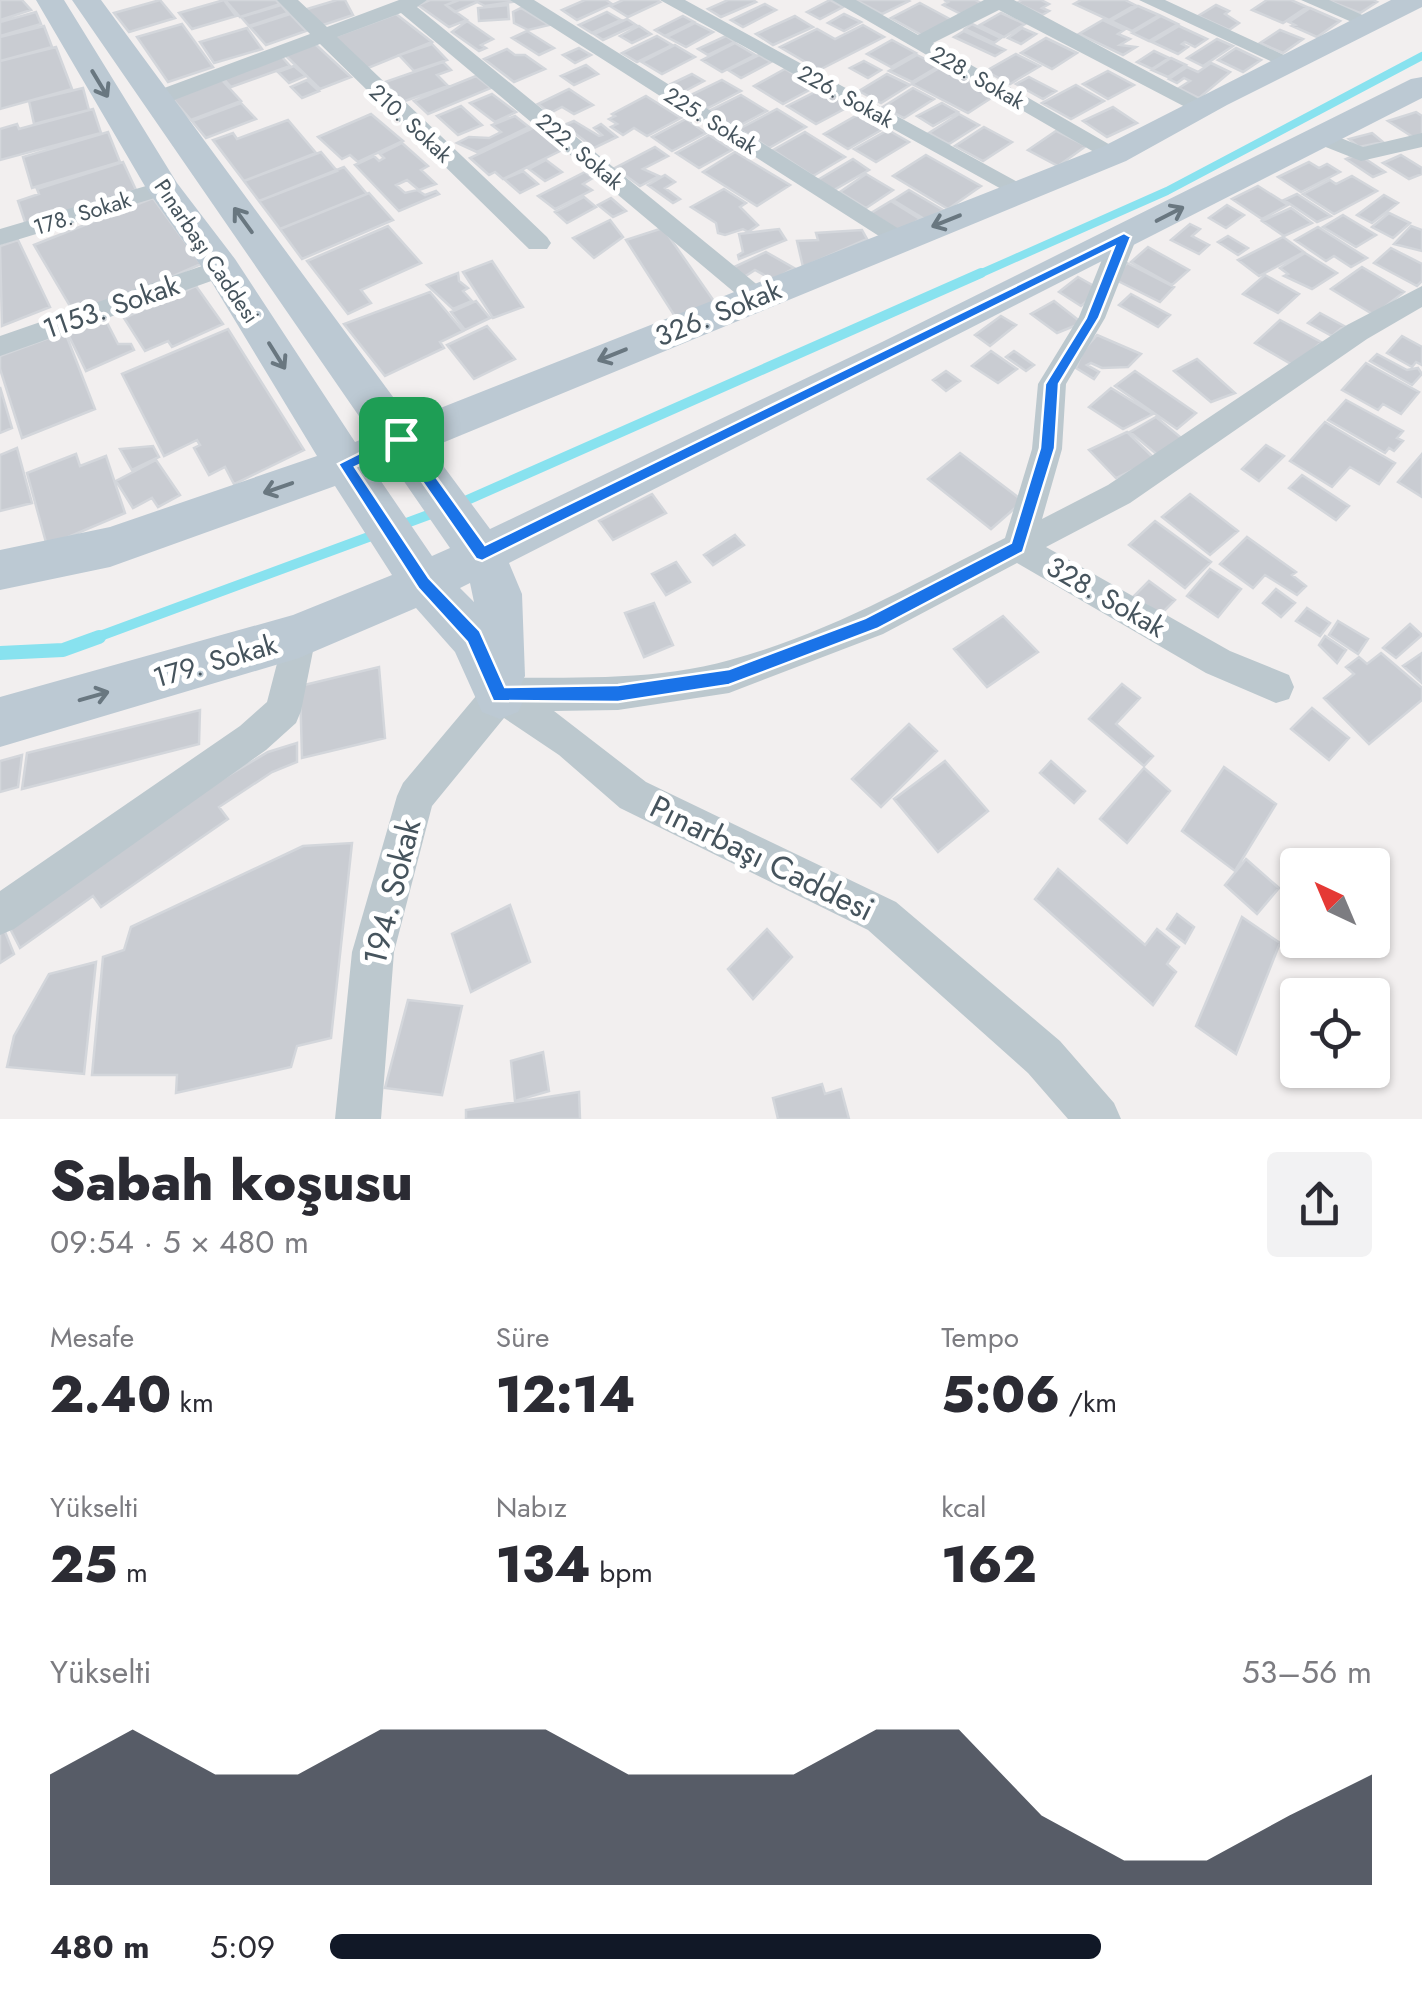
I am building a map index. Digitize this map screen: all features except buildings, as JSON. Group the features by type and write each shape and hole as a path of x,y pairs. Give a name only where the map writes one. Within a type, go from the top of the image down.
{"street":[{"name":"Pınarbaşı Caddesi","path":"50,0 163,188 222,268 424,583 474,637 500,695 572,742 633,795 768,864 882,916 1044,1058 1098,1119"},
{"name":"Pınarbaşı Caddesi","path":"86,0 482,554 498,594 500,695"},
{"name":"210. Sokak","path":"287,0 538,243"},
{"path":"351,0 360,23"},
{"name":"225. Sokak","path":"520,0 902,239"},
{"name":"226. Sokak","path":"670,0 1022,191"},
{"name":"228. Sokak","path":"842,0 1114,154"},
{"path":"1149,0 1288,62"},
{"path":"1311,0 1368,22"},
{"name":"326. Sokak","path":"0,570 110,547 357,482 756,298 1114,154 1414,0"},
{"path":"918,43 999,1 1201,106"},
{"path":"156,99 410,3"},
{"name":"222. Sokak","path":"410,3 756,298"},
{"path":"424,583 1422,86"},
{"path":"1321,137 1362,154 1422,140"},
{"name":"178. Sokak","path":"0,237 163,188"},
{"name":"328. Sokak","path":"1124,237 1092,318 1052,384 1047,448 1018,547 1218,662 1276,687"},
{"name":"1153. Sokak","path":"0,346 222,268"},
{"path":"500,695 618,694 729,677 871,623 1118,494 1357,332 1422,295"},
{"name":"179. Sokak","path":"0,722 299,636 424,583"},
{"path":"0,915 238,748 283,711 299,636"},
{"name":"194. Sokak","path":"358,1119 373,952 416,796 500,695"}],"waterway":[{"path":"975,276 1167,191 1422,56"},
{"path":"456,505 981,273"},
{"path":"92,639 439,511"},
{"path":"0,653 63,650 99,637"}],"route":[{"path":"1124,237 1092,318 1052,384 1047,448 1018,547 871,623 729,677 618,694 500,695 474,637 424,583 346,464 401,439 482,554 1124,237"}]}
